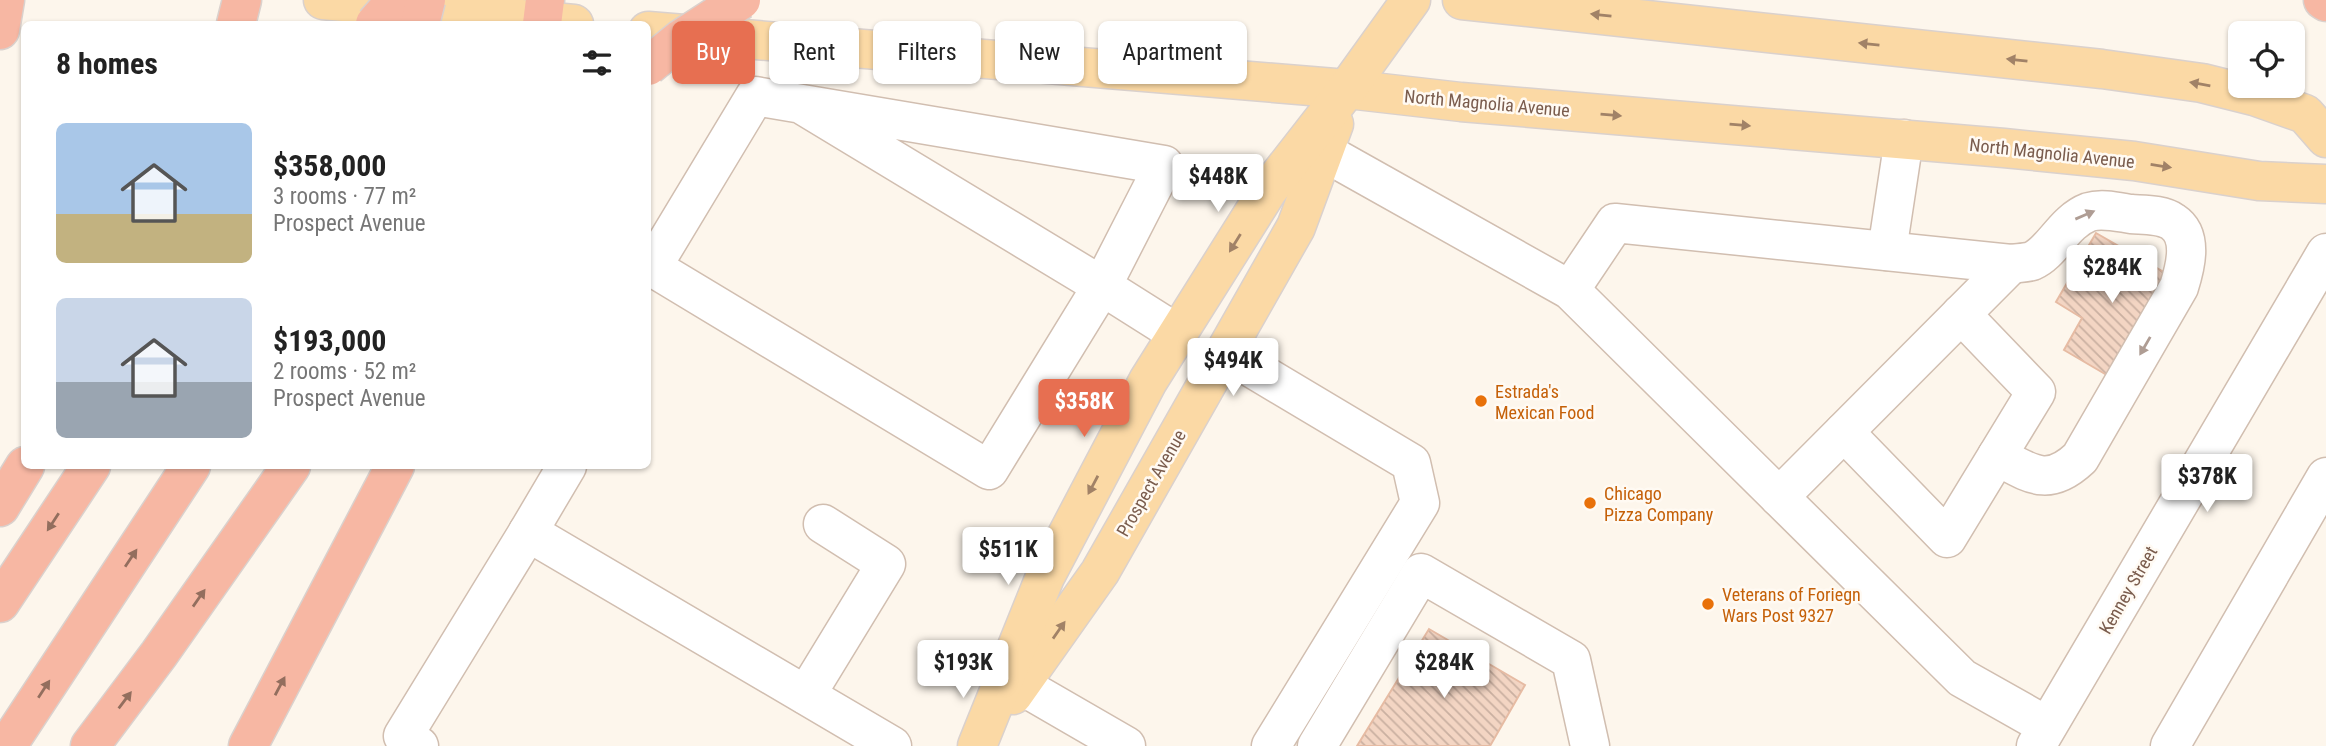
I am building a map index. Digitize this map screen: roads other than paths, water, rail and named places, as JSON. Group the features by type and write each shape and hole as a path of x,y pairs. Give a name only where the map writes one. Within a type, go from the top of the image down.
{"highway":[{"path":"0,30 5,0"},
{"path":"237,21 242,0"},
{"path":"378,21 396,0"},
{"path":"420,21 426,0"},
{"path":"651,64 681,39 741,0"},
{"path":"0,508 23,469"},
{"path":"0,603 89,469"},
{"path":"7,746 189,469"},
{"path":"90,746 159,654 289,469"},
{"path":"248,746 393,469"}],"main road":[{"path":"323,0 551,18"},
{"name":"Prospect Avenue","path":"1012,681 1045,577 1148,381 1268,190 1347,89 1411,0"},
{"path":"1462,0 2094,68 2202,83 2254,96 2305,114 2326,138"},
{"name":"North Magnolia Avenue","path":"651,31 1904,139 2134,161 2259,181 2326,184"},
{"name":"Prospect Avenue","path":"977,746 1012,681 1100,572 1296,227 1347,89"}],"street":[{"path":"755,96 1164,165 1102,286 989,470 652,267 755,96"},
{"path":"801,104 1178,334"},
{"path":"1887,251 1904,139"},
{"path":"1324,152 1570,290 1962,678 2042,736"},
{"path":"1570,290 1615,223 2011,264 2034,260 2070,223 2090,211 2102,210 2174,222 2185,240 2184,270 2179,287 2080,457 2068,469 2052,476 2036,475 1997,456"},
{"name":"Kenney Street","path":"2042,736 2326,253"},
{"path":"1779,497 2011,264"},
{"path":"1844,432 1947,538 2036,392 1961,314"},
{"path":"1225,352 1411,463 1420,503 1271,746"},
{"path":"419,746 403,736 565,469"},
{"path":"2170,746 2326,477"},
{"path":"806,695 886,564 822,524"},
{"path":"528,532 892,746"},
{"path":"1317,746 1421,573 1572,660 1590,746"},
{"path":"1012,681 1126,746"}],"place":[{"name":"Estrada's Mexican Food","path":"1481,401"},
{"name":"Chicago Pizza Company","path":"1590,503"},
{"name":"Veterans of Foriegn Wars Post 9327","path":"1708,604"}]}
